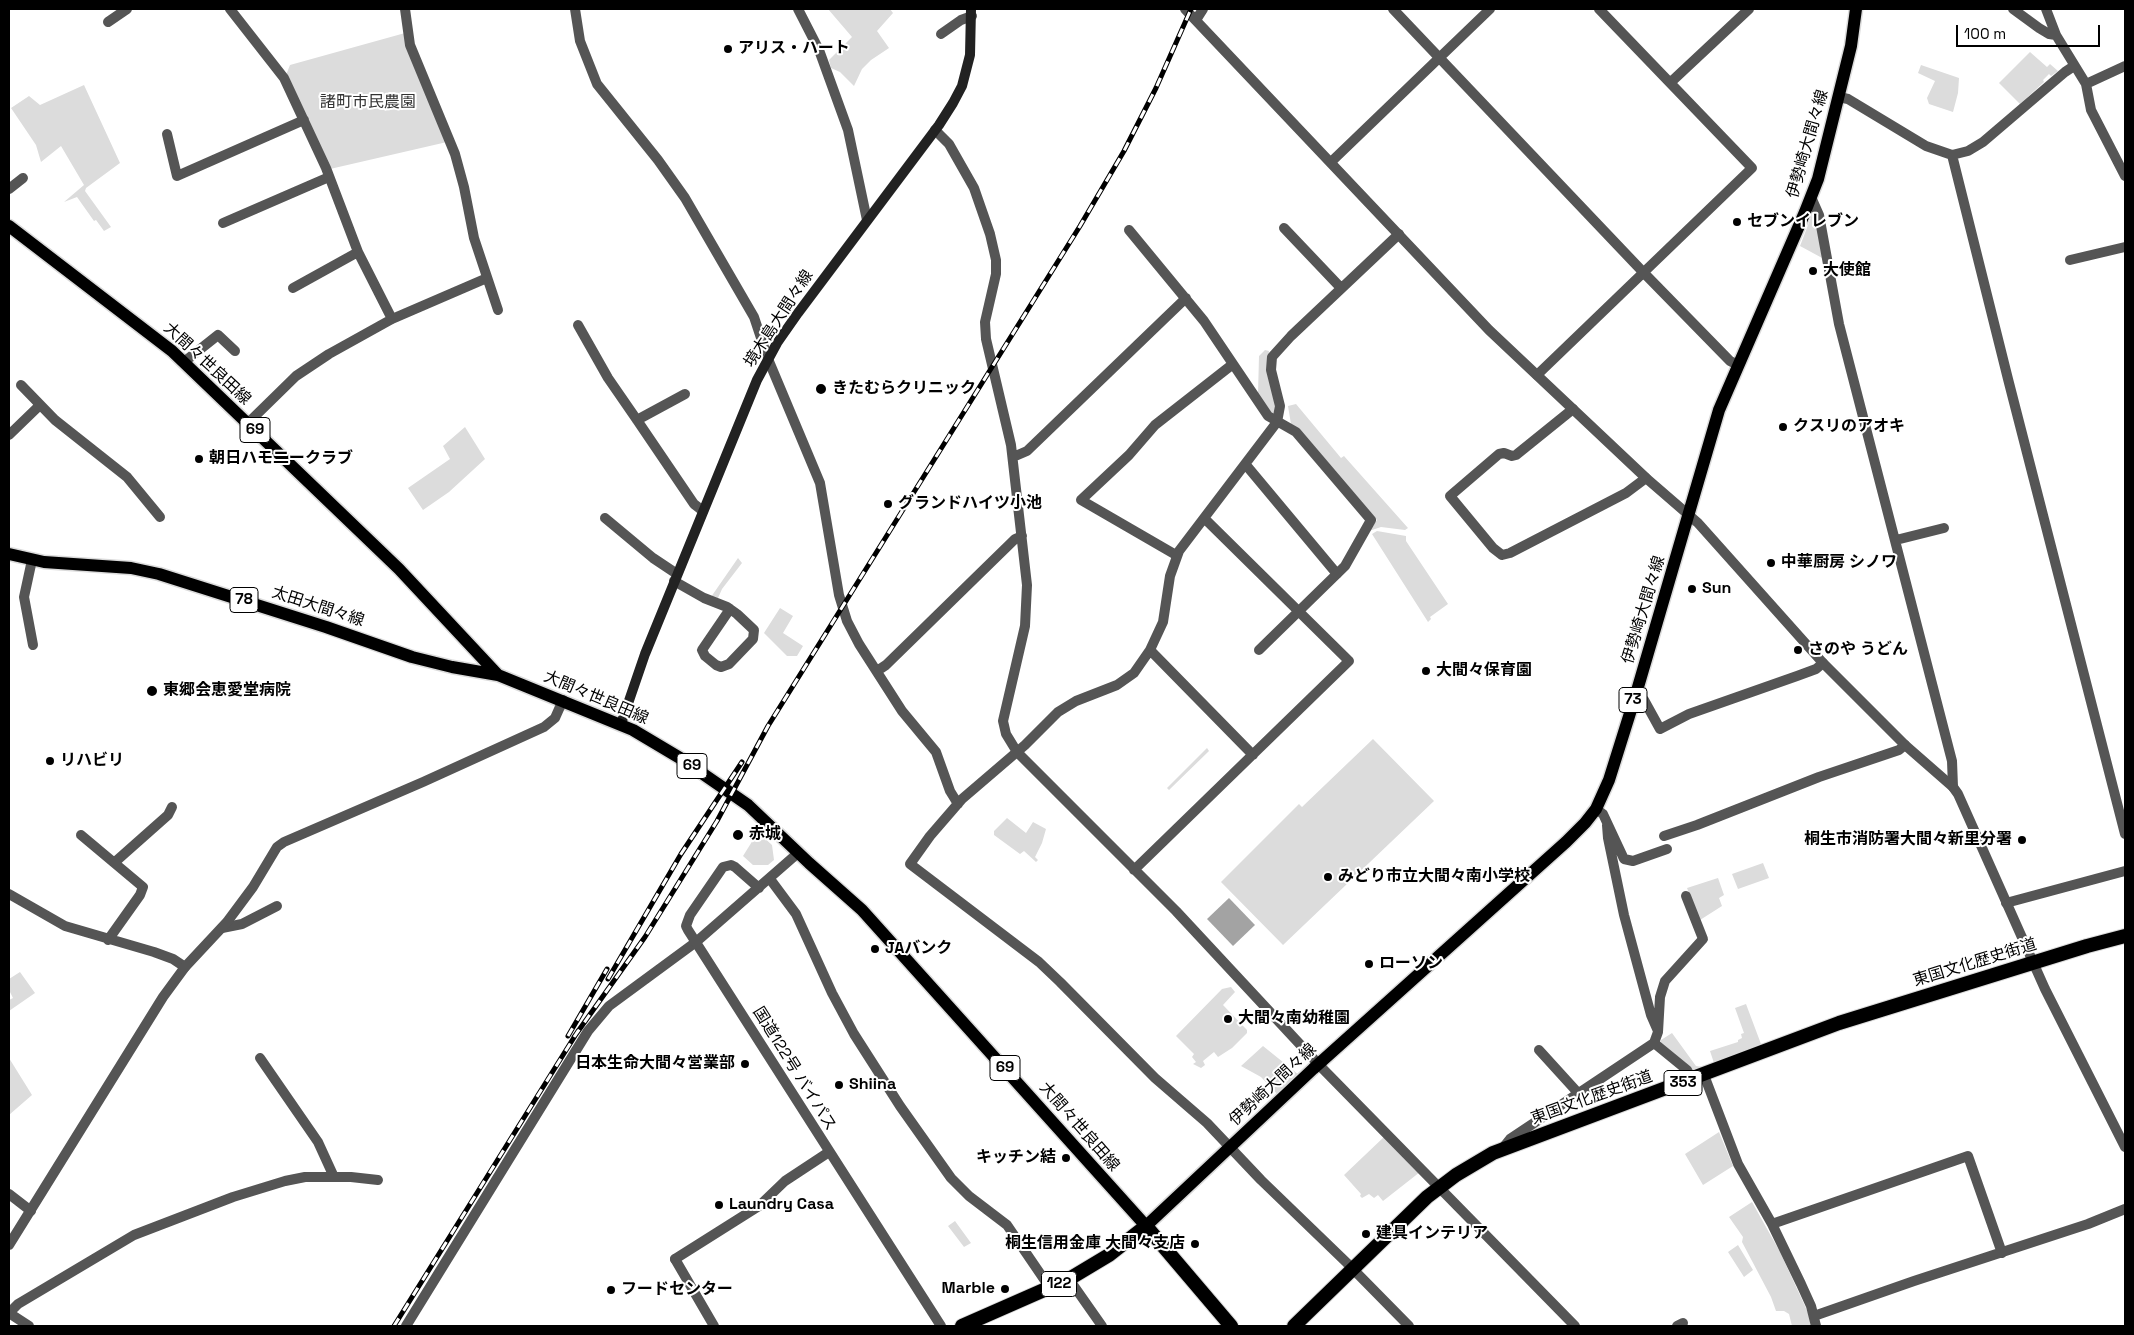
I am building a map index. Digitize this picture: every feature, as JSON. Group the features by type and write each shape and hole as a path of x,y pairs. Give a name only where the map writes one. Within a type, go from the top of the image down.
{"highway":[{"name":"東国文化歴史街道","path":"1294,1326 1439,1187 1486,1157 1839,1023 2125,936"},
{"name":"122","path":"962,1326 1069,1279 1110,1255 1146,1226"},
{"path":"1146,1226 1231,1326"}],"main road":[{"name":"伊勢崎大間々線","path":"1146,1226 1319,1064 1566,842 1596,808 1609,780 1636,694 1712,430 1811,197 1822,164 1851,46 1856,9"},
{"name":"境木島大間々線","path":"621,724 638,671 744,407 768,359 798,313 935,130 957,95 966,74 972,44 971,12"},
{"name":"大間々世良田線","path":"9,226 143,328 184,362 399,569 498,675 621,724 680,758 743,801 798,853 849,897 901,952 1146,1226"},
{"name":"太田大間々線","path":"9,554 32,560 131,568 159,574 326,627 412,657 445,666 498,675"}],"street":[{"path":"108,22 127,9"},
{"path":"230,9 279,71 304,120 329,177 358,252 392,319"},
{"path":"405,9 410,46 455,154 474,238 498,310"},
{"path":"575,9 580,41 597,84 658,160 685,198 754,317 768,359 820,483 839,595 844,613 853,633 902,711 936,752 950,791 958,804"},
{"path":"798,9 819,50 848,130 867,220"},
{"path":"1185,9 1489,330 1646,478 1689,515 1723,550 1823,663 1905,745 1953,787 1958,794 2034,964 2125,1147"},
{"path":"1196,20 1203,9"},
{"path":"1393,9 1440,56 1643,272 1730,361 1738,365"},
{"path":"1331,162 1490,9"},
{"path":"1537,375 1752,168 1599,9"},
{"path":"1671,82 1749,9"},
{"path":"2013,9 2039,28 2049,34 2056,35"},
{"path":"2046,9 2056,35 2086,84 2091,110 2125,176"},
{"path":"941,34 971,12"},
{"path":"1839,97 1862,107 1926,146 1952,154 1968,151 1983,142 2074,66"},
{"path":"2086,84 2125,66"},
{"path":"168,134 177,176 304,120"},
{"path":"935,130 949,144 974,188 993,244 997,267 986,315 986,339 1013,456 1027,585 1025,626 1003,721 1006,734 1017,752 1233,971 1319,1064 1575,1326"},
{"path":"1952,154 2125,834"},
{"path":"223,222 329,177"},
{"path":"9,190 23,178"},
{"path":"1811,197 1816,204 1819,215 1839,324 1952,761 1953,787"},
{"path":"1284,228 1341,288"},
{"path":"1129,230 1186,298 1219,342 1268,416 1296,432 1370,518 1371,522 1346,566 1259,650"},
{"path":"1399,234 1291,336 1272,357 1271,370 1280,406 1277,422 1176,555 1170,576 1165,616 1150,650 1128,677 1111,688 1069,705 1047,722 1017,752 958,804 930,836 910,864 1038,962 1155,1078 1200,1117 1409,1326"},
{"path":"2070,260 2125,247"},
{"path":"293,288 358,252"},
{"path":"248,423 296,376 336,349 392,319 487,278"},
{"path":"1013,456 1027,451 1186,298"},
{"path":"578,325 608,378 636,420 694,504 703,511"},
{"path":"184,362 218,335 235,351"},
{"path":"1176,555 1081,500 1129,455 1155,425 1233,364"},
{"path":"21,385 67,430 127,477 160,517"},
{"path":"636,420 685,394"},
{"path":"9,435 40,404"},
{"path":"1573,409 1516,455 1499,454 1450,496 1493,548 1502,555 1510,553 1626,492 1646,478"},
{"path":"1246,465 1337,574"},
{"path":"605,518 676,577 704,598 730,609 754,630 755,636 729,664 721,668 704,656 702,650 730,609"},
{"path":"1134,870 1349,661 1204,518"},
{"path":"1896,540 1944,528"},
{"path":"877,671 886,665 1015,539 1022,536"},
{"path":"32,560 24,597 33,645"},
{"path":"1150,650 1254,755"},
{"path":"1636,694 1644,700 1660,729 1689,714 1803,674 1816,669 1823,663"},
{"path":"9,1245 153,1013 184,967 222,928 253,887 274,850 284,842 544,727 555,718 563,700"},
{"path":"1664,836 1819,777 1899,750 1905,745"},
{"path":"115,862 168,815 172,807"},
{"path":"1596,808 1603,814 1622,857 1633,861 1667,849"},
{"path":"1608,825 1608,838 1624,915 1651,1015 1658,1032"},
{"path":"81,835 143,887 140,895 108,940"},
{"path":"406,1326 588,1031 609,1006 696,942 798,853"},
{"name":"国道122号 バイパス","path":"759,888 735,867 731,865 723,867 687,921 688,930 941,1326"},
{"path":"2006,903 2125,871"},
{"path":"770,879 796,914 839,1007 900,1106 951,1178 969,1196 1007,1225 1050,1288"},
{"path":"9,894 58,924 154,952 172,959 184,967"},
{"path":"1502,1150 1510,1138 1654,1043 1658,1032 1660,998 1665,981 1703,939 1686,896"},
{"path":"222,928 242,924 277,906"},
{"path":"1654,1043 1698,1077 1738,1164 1772,1224 1811,1306 1815,1321 1897,1287 2088,1224 2125,1209"},
{"path":"1539,1050 1579,1094"},
{"path":"260,1058 318,1142 334,1177"},
{"path":"714,1326 675,1259 759,1206 785,1181 829,1152"},
{"path":"1772,1224 1968,1156 2002,1253"},
{"path":"28,1326 9,1313 18,1304 139,1233 248,1192 285,1181 334,1177 378,1180"},
{"path":"9,1194 31,1210"},
{"path":"1069,1279 1102,1326"}],"green space":[{"path":"828,9 890,9 893,13 877,31 889,48 871,60 862,69 854,86 840,72 831,68 829,60 852,37"},
{"name":"諸町市民農園","path":"405,33 447,142 330,169 286,75 290,65"},
{"path":"2030,52 2047,67 2050,64 2058,71 2051,76 2049,74 2043,80 2044,82 2020,104 1999,83"},
{"path":"1921,65 1959,78 1958,93 1953,112 1929,104 1927,98 1935,81 1918,73"},
{"path":"84,85 120,163 86,188 85,191 111,227 104,231 96,220 94,221 77,197 64,202 84,185 61,146 41,162 36,145 11,108 29,96 40,105"},
{"path":"1813,212 1824,259 1800,246"},
{"path":"1265,350 1269,351 1267,365 1275,404 1274,416 1271,416 1258,394 1259,356"},
{"path":"1296,404 1341,458 1344,456 1408,528 1405,530 1381,527 1369,531 1377,520 1307,439 1291,424 1288,406"},
{"path":"465,427 485,459 449,492 423,510 408,488 450,459 443,446"},
{"path":"1377,531 1406,536 1406,541 1448,604 1430,617 1431,619 1428,622 1372,534"},
{"path":"738,558 742,563 722,589 718,598 711,597"},
{"path":"780,608 793,616 783,633 803,646 797,656 787,656 764,633"},
{"path":"1373,739 1434,801 1283,945 1221,882 1299,804 1302,807"},
{"path":"1207,748 1209,751 1169,790 1167,788"},
{"path":"1007,818 1026,833 1033,822 1046,829 1035,857 1038,860 1036,862 1024,851 1020,854 994,835 994,831"},
{"path":"758,832 772,845 774,860 768,865 753,865 743,856"},
{"path":"1763,863 1769,878 1738,889 1732,874"},
{"path":"1718,878 1724,895 1719,898 1722,906 1700,920 1687,888"},
{"path":"20,972 35,993 9,1011 9,1000 13,998 9,990 9,979"},
{"path":"1231,987 1235,992 1223,1005 1247,1030 1247,1033 1232,1048 1218,1057 1214,1052 1203,1061 1205,1065 1201,1068 1193,1064 1196,1062 1192,1057 1194,1054 1176,1036 1222,989"},
{"path":"1746,1004 1761,1044 1714,1063 1710,1051 1738,1042 1742,1038 1741,1034 1744,1033 1735,1008"},
{"path":"1672,1033 1696,1066 1703,1067 1693,1070 1660,1043 1661,1040"},
{"path":"1263,1046 1299,1075 1278,1095 1261,1077 1241,1066"},
{"path":"9,1058 32,1095 9,1115"},
{"path":"1719,1132 1733,1166 1703,1185 1685,1154"},
{"path":"1385,1136 1420,1172 1383,1201 1378,1195 1374,1198 1369,1194 1362,1198 1361,1194 1344,1175"},
{"path":"1752,1202 1780,1252 1810,1317 1812,1326 1792,1326 1789,1314 1784,1311 1776,1311 1771,1297 1742,1242 1743,1237 1729,1217"},
{"path":"955,1221 971,1243 964,1247 948,1226"},
{"path":"1738,1245 1753,1270 1744,1277 1728,1252"}],"shaded area":[{"path":"1229,898 1255,925 1233,946 1207,919"}],"railway":[{"path":"574,1037 645,937 717,821 768,726 1080,226 1124,151 1156,88 1191,9"},
{"path":"608,979 681,854 742,762"},
{"path":"568,1036 607,969"},
{"path":"394,1326 578,1031"}],"place":[{"name":"アリス・ハート","path":"728,49"},
{"name":"セブンイレブン","path":"1737,222"},
{"name":"大使館","path":"1813,271"},
{"name":"きたむらクリニック","path":"821,389"},
{"name":"クスリのアオキ","path":"1783,427"},
{"name":"朝日ハモ二ークラブ","path":"199,459"},
{"name":"グランドハイツ小池","path":"888,504"},
{"name":"中華厨房 シノワ","path":"1771,563"},
{"name":"Sun","path":"1692,589"},
{"name":"さのや うどん","path":"1798,650"},
{"name":"大間々保育園","path":"1426,671"},
{"name":"東郷会恵愛堂病院","path":"152,691"},
{"name":"リハビリ","path":"50,761"},
{"name":"赤城","path":"738,835"},
{"name":"桐生市消防署大間々新里分署","path":"2022,840"},
{"name":"みどり市立大間々南小学校","path":"1328,877"},
{"name":"JAバンク","path":"875,949"},
{"name":"ローソン","path":"1369,964"},
{"name":"大間々南幼稚園","path":"1228,1019"},
{"name":"日本生命大間々営業部","path":"745,1064"},
{"name":"Shiina","path":"839,1085"},
{"name":"キッチン結","path":"1066,1158"},
{"name":"Laundry Casa","path":"719,1205"},
{"name":"建具インテリア","path":"1366,1234"},
{"name":"桐生信用金庫 大間々支店","path":"1195,1244"},
{"name":"Marble","path":"1005,1289"},
{"name":"フードセンター","path":"611,1290"}]}
